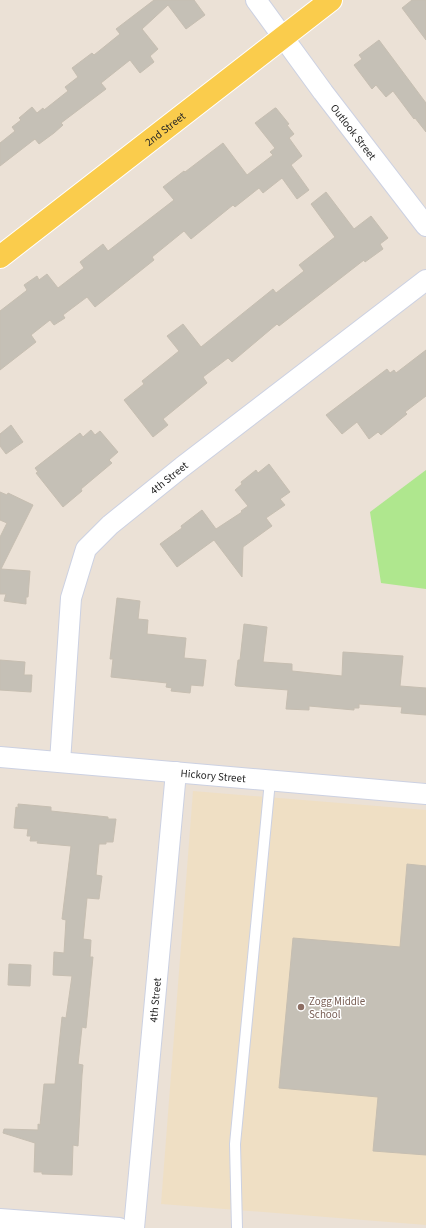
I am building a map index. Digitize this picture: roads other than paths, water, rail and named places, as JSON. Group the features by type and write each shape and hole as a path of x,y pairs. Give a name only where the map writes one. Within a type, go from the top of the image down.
{"main road":[{"name":"2nd Street","path":"0,257 330,0"}],"street":[{"name":"Outlook Street","path":"256,0 284,36 323,92 426,226"},
{"name":"4th Street","path":"60,762 71,598 86,549 110,525 182,467 426,280"},
{"name":"Hickory Street","path":"0,757 426,794"},
{"name":"4th Street","path":"134,1228 176,772"},
{"path":"0,1219 119,1228"}],"lane":[{"path":"236,1228 235,1144 270,781"}],"place":[{"name":"Zogg Middle School","path":"301,1007"}]}
